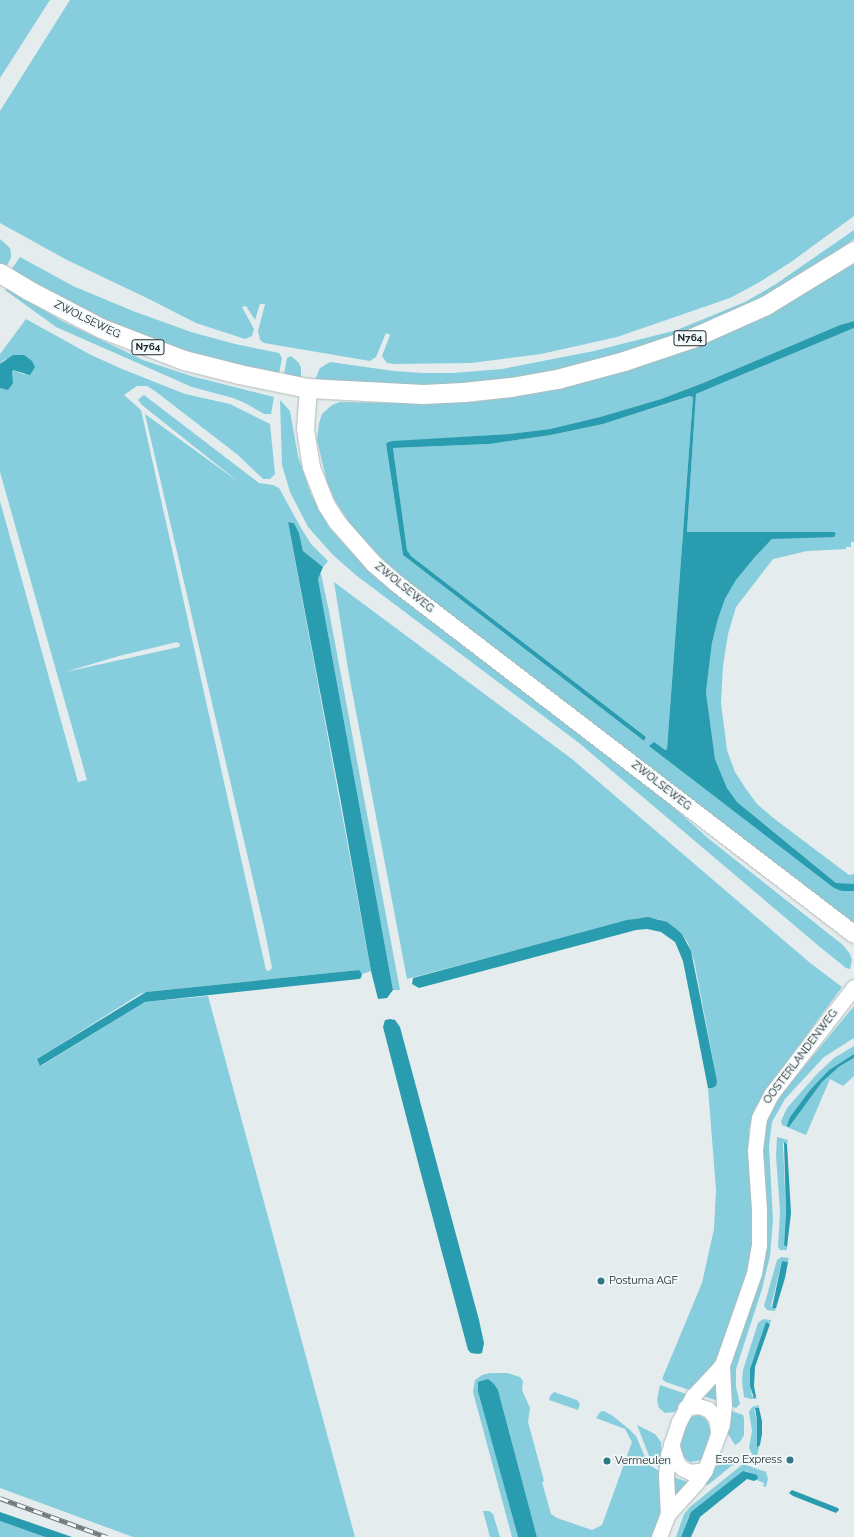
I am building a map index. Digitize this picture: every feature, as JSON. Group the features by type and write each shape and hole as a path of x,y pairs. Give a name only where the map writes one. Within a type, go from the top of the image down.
{"main road":[{"name":"N764","path":"308,388 423,394 486,390 556,379 624,361 692,338 766,305 854,251"},
{"name":"ZWOLSEWEG","path":"0,273 70,313 137,343 184,360 239,374 308,388 304,429 311,467 326,505 337,522 373,563 854,934"}],"street":[{"name":"OOSTERLANDENWEG","path":"668,1514 696,1483 705,1470 719,1435 724,1408 722,1365 754,1273 756,1261 760,1224 755,1150 759,1118 772,1093 854,987"},
{"name":"OOSTERLANDENWEG","path":"660,1537 668,1514 666,1470 671,1443 685,1408 696,1393 722,1365"},
{"path":"685,1408 702,1406 711,1412 716,1418 719,1435"},
{"path":"671,1443 676,1463 682,1468 690,1472 705,1470"}],"shaded area":[{"path":"0,0 50,0 0,78"},
{"path":"70,0 854,0 854,216 791,262 758,283 730,298 617,337 541,354 471,363 395,364 387,363 382,356 390,335 386,333 376,357 370,361 264,343 260,340 258,331 265,304 260,304 255,320 246,306 242,307 254,329 252,336 245,339 196,323 67,260 0,223 0,111"},
{"path":"854,230 854,239 786,288 750,309 620,357 510,380 427,386 315,380 320,368 330,362 394,371 423,373 453,373 502,369 594,351 677,330 745,302 776,284"},
{"path":"0,239 10,248 11,258 6,267 0,263"},
{"path":"20,257 73,286 133,311 191,332 235,344 279,353 282,358 279,374 204,357 120,328 11,270"},
{"path":"854,257 854,321 840,325 703,383 661,399 600,417 550,429 509,434 388,442 386,444 403,555 644,741 646,737 411,556 407,550 393,448 490,444 551,435 603,424 691,396 693,397 667,749 665,750 650,746 842,891 854,891 854,923 437,607 391,568 354,530 334,499 327,482 317,440 319,423 322,414 332,405 340,402 475,402 537,392 597,377"},
{"path":"8,288 62,321 143,360 191,376 274,397 271,414 264,414 233,398 192,387 56,327 5,290"},
{"path":"26,319 91,355 122,369 185,394 230,404 270,424 275,474 270,479 263,479 238,455 147,386 137,386 124,395 141,410 266,970 269,971 272,968 264,927 145,414 240,483 142,405 138,400 144,395 259,483 273,485 279,488 311,544 328,561 323,567 303,551 299,533 294,523 288,522 371,971 362,974 359,970 146,992 140,994 37,1059 41,1066 145,1002 208,996 355,1537 133,1537 0,1488 0,501 78,782 87,780 0,472 0,388 8,389 13,370 26,375 5,359 0,364 0,354","holes":["177,642 180,644 179,647 65,672 119,656"]},
{"path":"854,321 854,328 696,394 687,532 836,533 834,537 772,539 736,580 725,599 718,619 712,643 706,692 715,759 727,788 737,802 836,883 854,884 854,891 842,891 834,888 649,746 654,742 665,750 667,749 693,397 690,396 603,424 551,435 490,444 393,448 407,550 411,556 646,737 644,741 403,555 386,444 393,441 509,434 550,429 600,417 661,399 703,383 840,325"},
{"path":"854,328 854,542 851,542 851,547 846,547 846,549 807,551 773,559 736,607 728,634 723,666 721,703 727,750 735,772 746,789 757,804 772,817 849,875 854,874 854,884 842,884 836,883 737,802 727,788 715,759 706,692 712,643 718,619 725,599 736,580 772,539 836,533 687,532 696,394"},
{"path":"13,355 24,355 32,361 35,367 30,375 13,370 13,383 8,390 0,388 0,364"},
{"path":"291,356 301,367 301,377 284,374 287,358"},
{"path":"280,400 290,411 298,456 311,494 329,527 347,547 372,570 670,804 709,839 843,945 850,954 852,960 850,969 846,968 820,947 579,743 357,576 333,555 308,527 290,492 282,465"},
{"path":"288,522 294,523 299,533 303,551 323,567 318,579 393,990 387,998 378,999 371,971"},
{"path":"319,574 321,574 329,611 400,990 393,990 318,579"},
{"path":"334,582 572,759 809,962 842,987 765,1092 754,1110 749,1129 754,1232 750,1264 724,1343 713,1365 692,1391 666,1382 662,1379 702,1283 714,1229 716,1190 708,1088 712,1088 717,1081 694,960 688,943 682,934 658,919 638,918 407,979 349,675"},
{"path":"648,917 667,922 675,928 682,934 691,951 717,1081 716,1086 712,1088 708,1088 683,961 675,942 661,932 647,929 636,930 419,988 412,984 413,978 627,920"},
{"path":"359,970 362,974 361,978 359,979 145,1002 40,1066 37,1059 146,992"},
{"path":"854,1006 854,1038 824,1057 785,1099 772,1122 769,1146 773,1220 770,1256 762,1289 736,1369 736,1387 740,1404 736,1408 729,1405 729,1369 761,1275 766,1247 766,1208 762,1149 766,1120 779,1097"},
{"path":"385,1020 395,1020 400,1027 479,1320 484,1343 482,1353 471,1353 468,1350 383,1027"},
{"path":"854,1046 854,1054 829,1070 810,1090 790,1117 789,1127 822,1082 840,1066 854,1058 854,1076 843,1086 830,1079 806,1135 782,1125 781,1121 787,1108 817,1074 834,1058"},
{"path":"854,1054 854,1058 840,1066 822,1082 789,1127 787,1126 790,1117 810,1090 829,1070"},
{"path":"777,1137 788,1140 787,1144 784,1142 783,1144 786,1213 784,1245 787,1247 787,1250 780,1250 778,1247 780,1211 776,1156"},
{"path":"784,1142 787,1144 791,1213 787,1247 784,1245 786,1213"},
{"path":"781,1257 789,1258 788,1262 782,1261 771,1306 772,1308 776,1308 775,1311 767,1310 764,1306 777,1260"},
{"path":"782,1261 788,1262 785,1278 776,1308 772,1308"},
{"path":"763,1319 771,1320 770,1324 768,1322 750,1369 752,1396 756,1397 757,1399 751,1399 744,1397 742,1381 743,1370 758,1323"},
{"path":"766,1322 770,1324 755,1367 754,1386 756,1397 754,1398 750,1386 750,1369"},
{"path":"490,1373 507,1373 520,1377 523,1381 522,1390 530,1408 528,1422 544,1481 542,1482 551,1514 557,1518 592,1530 602,1525 632,1442 625,1429 596,1418 600,1412 604,1411 613,1416 636,1436 648,1464 662,1473 662,1504 654,1537 537,1537 498,1390 502,1478 518,1537 512,1537 473,1392 475,1380 482,1375"},
{"path":"719,1373 721,1402 700,1395"},
{"path":"488,1379 498,1390 537,1537 518,1537 478,1391 478,1382"},
{"path":"660,1385 689,1395 675,1412 665,1413 659,1408 657,1400"},
{"path":"554,1392 577,1400 580,1404 578,1410 549,1400 550,1396"},
{"path":"759,1405 759,1408 754,1409 757,1420 757,1447 759,1447 757,1457 752,1454 749,1448 752,1431 749,1412 752,1407"},
{"path":"755,1408 759,1408 762,1421 762,1434 760,1445 758,1447 757,1420"},
{"path":"729,1410 743,1415 744,1418 744,1435 740,1442 735,1445 728,1434"},
{"path":"699,1415 706,1419 711,1430 702,1460 690,1462 682,1456 680,1449 683,1428 690,1417"},
{"path":"637,1425 655,1434 661,1442 662,1469 651,1461"},
{"path":"724,1463 735,1463 708,1485 702,1483 714,1467"},
{"path":"743,1464 766,1472 768,1479 766,1487 763,1486 764,1483 757,1480 758,1479 746,1471 689,1516 681,1537 676,1537 684,1514 691,1506"},
{"path":"743,1471 757,1475 758,1479 754,1481 747,1479 700,1517 691,1537 681,1537 691,1512"},
{"path":"670,1476 691,1483 675,1500"},
{"path":"792,1490 838,1508 839,1510 836,1513 793,1496 789,1493"},
{"path":"483,1511 489,1511 493,1514 500,1537 490,1537"},
{"path":"0,1512 72,1537 45,1537 0,1521"},
{"path":"0,1521 45,1537 0,1537"}],"railway":[{"path":"0,1498 107,1537"}],"place":[{"name":"Postuma AGF","path":"601,1281"},
{"name":"Esso Express","path":"790,1460"},
{"name":"Vermeulen","path":"607,1461"}]}
